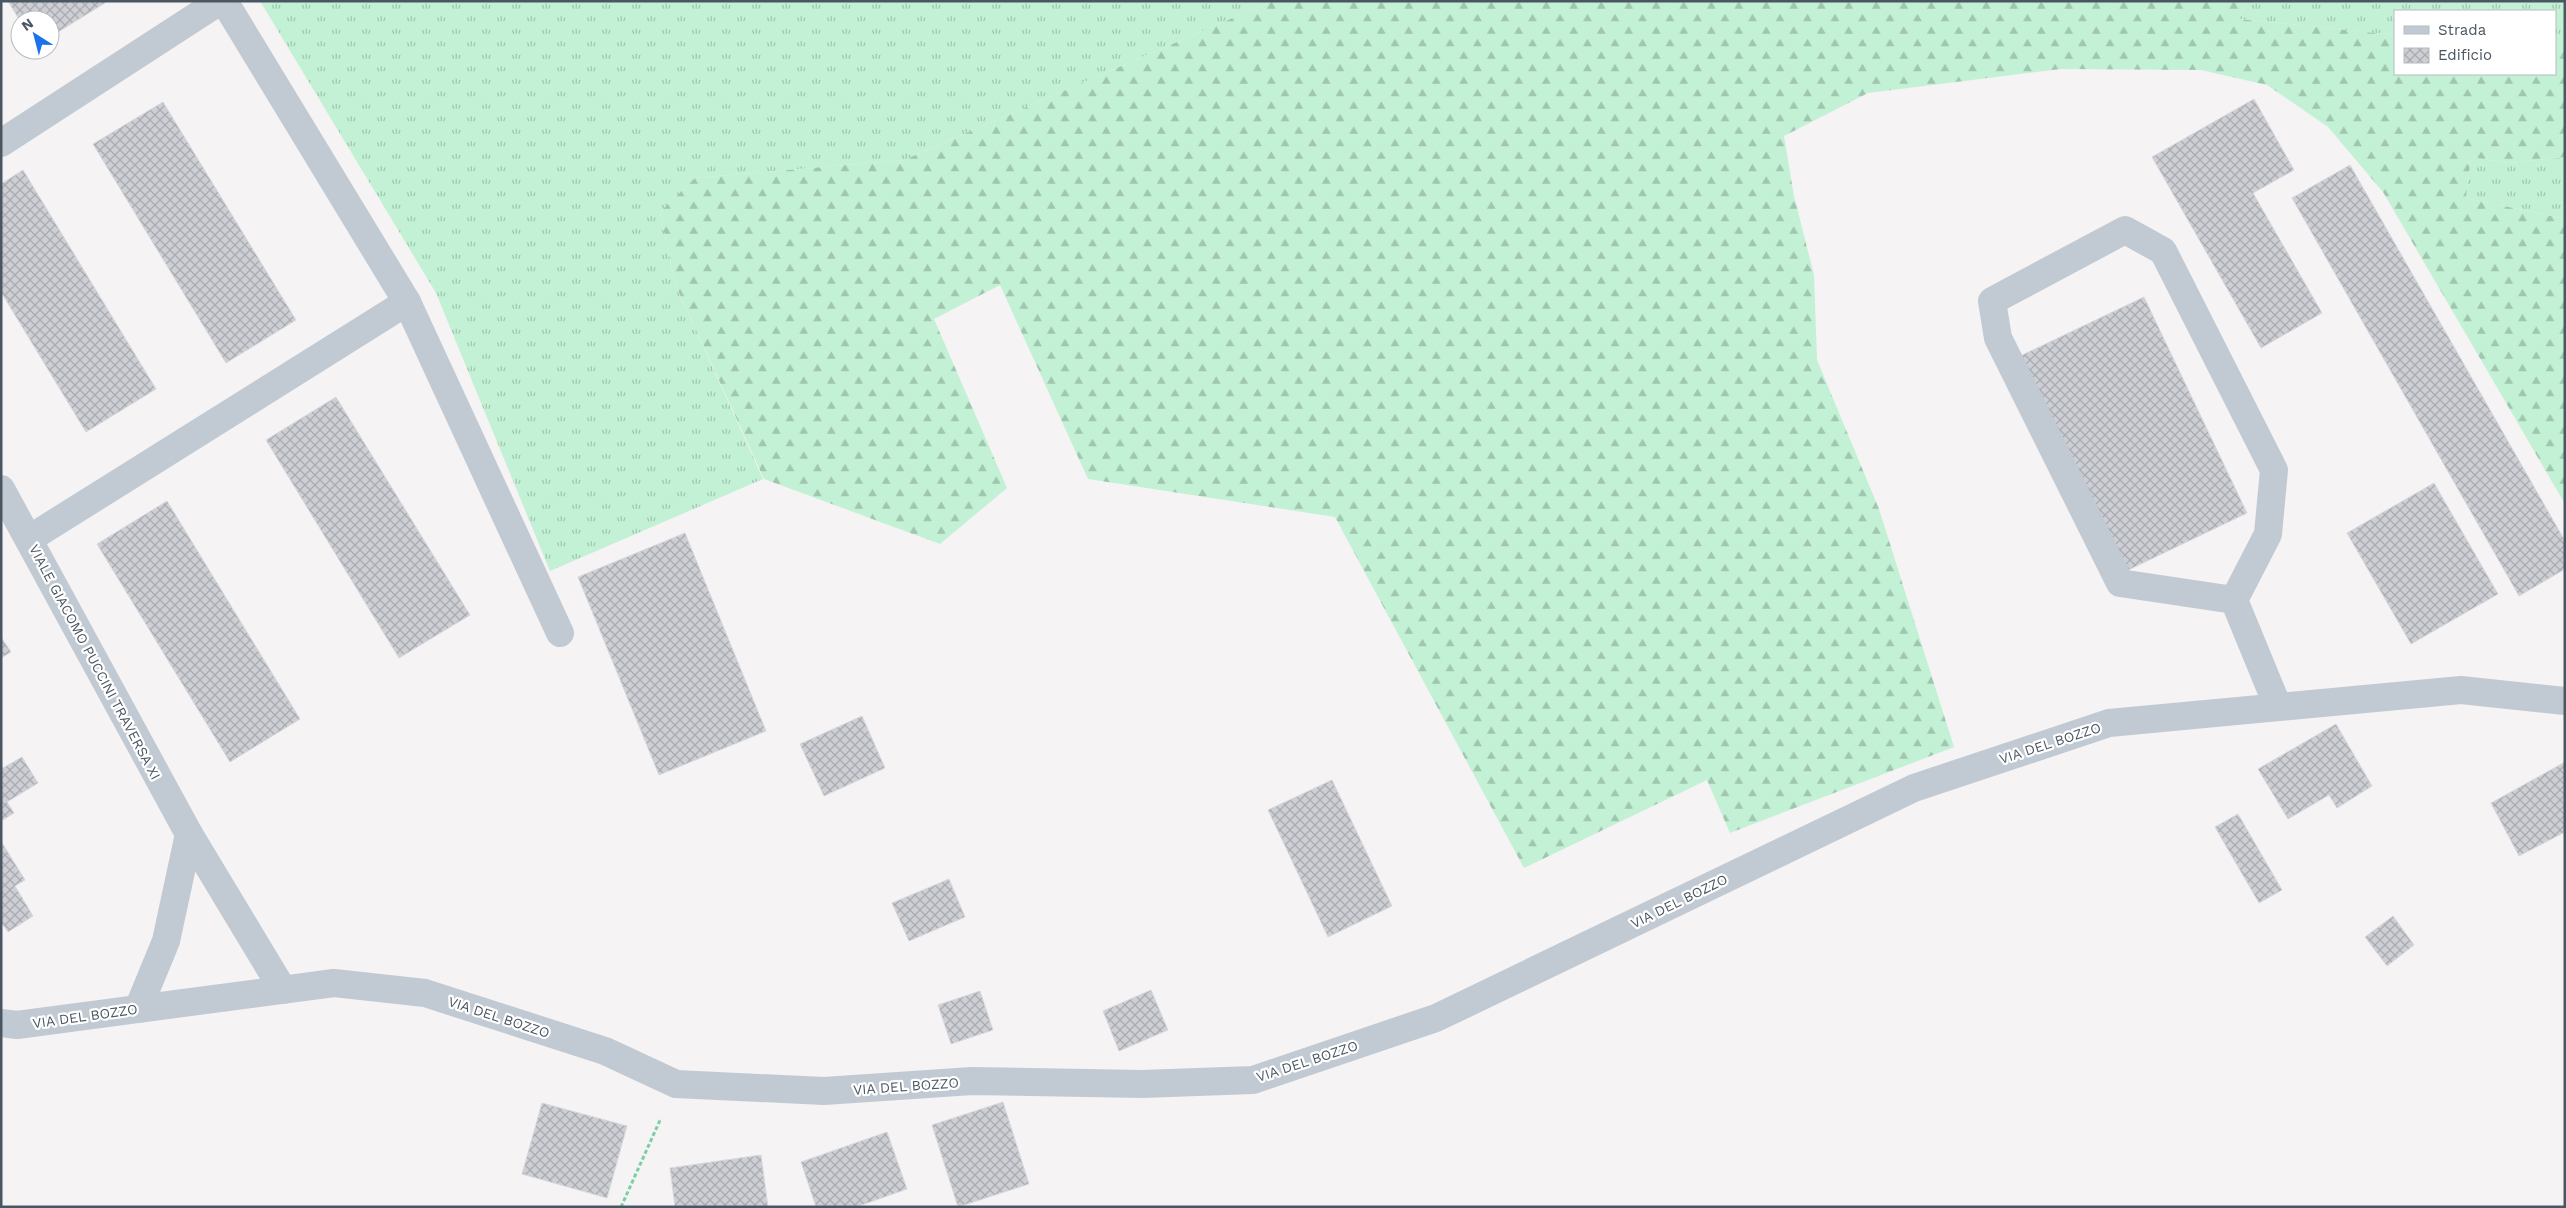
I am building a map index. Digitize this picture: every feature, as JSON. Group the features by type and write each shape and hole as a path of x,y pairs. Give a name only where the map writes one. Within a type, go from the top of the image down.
{"street":[{"path":"1,143 220,1"},
{"path":"224,1 407,302 560,633"},
{"path":"2234,600 2120,583 1998,338 1992,301 2125,230 2163,251 2274,470 2268,534 2234,600 2278,707"},
{"path":"29,539 407,302"},
{"name":"VIALE GIACOMO PUCCINI TRAVERSA XI","path":"1,489 189,834 284,990"},
{"name":"VIA DEL BOZZO","path":"1,1023 17,1025 334,983 425,993 605,1051 676,1084 824,1091 972,1081 1142,1084 1253,1080 1436,1018 1914,788 2110,723 2461,690 2565,701"},
{"path":"138,1009 166,941 189,834"}],"path":[{"path":"621,1207 676,1084"}],"green space":[{"path":"260,1 1272,1 904,160 695,178 660,212 675,284 763,479 550,571 436,293"},
{"path":"1272,1 2247,1 2239,19 2384,34 2394,32 2394,75 2556,75 2556,41 2565,44 2565,157 2509,163 2471,157 2466,198 2565,219 2565,504 2383,192 2328,127 2267,85 2201,70 2061,69 1868,93 1784,136 1794,196 1814,275 1817,360 1879,509 1954,747 1730,833 1707,780 1524,868 1335,517 1088,479 1000,285 934,319 1007,488 940,544 764,479 675,284 660,212 695,178 904,160"},
{"path":"2247,1 2565,1 2565,44 2556,41 2556,10 2394,10 2394,32 2384,34 2239,19"},
{"path":"2471,157 2509,163 2565,157 2565,219 2466,198"}],"building":[{"path":"8,1 105,1 105,3 60,31 60,10 13,10"},
{"path":"2254,99 2294,170 2253,193 2322,313 2261,348 2152,157"},
{"path":"163,102 296,320 226,363 93,144"},
{"path":"2350,165 2565,541 2565,569 2519,596 2292,198"},
{"path":"23,170 156,389 86,432 1,292 1,184"},
{"path":"2144,297 2247,513 2120,574 2016,358"},
{"path":"336,397 470,615 399,658 266,440"},
{"path":"2434,483 2498,594 2411,644 2347,533"},
{"path":"167,501 300,719 230,762 97,544"},
{"path":"685,533 766,731 659,775 578,577"},
{"path":"1,637 11,652 1,658"},
{"path":"862,716 885,768 824,796 800,744"},
{"path":"2336,724 2372,786 2337,808 2329,795 2288,819 2258,769"},
{"path":"22,757 38,783 7,802 14,813 1,821 1,764 3,768"},
{"path":"2565,762 2565,832 2519,856 2491,803"},
{"path":"1332,780 1392,906 1328,937 1268,810"},
{"path":"2238,814 2282,890 2259,903 2215,827"},
{"path":"1,841 25,880 15,886 33,916 8,932 1,922"},
{"path":"949,879 965,917 909,941 892,903"},
{"path":"2393,916 2414,945 2387,966 2365,937"},
{"path":"1151,990 1168,1030 1119,1051 1103,1011"},
{"path":"980,991 993,1030 951,1044 938,1005"},
{"path":"1003,1102 1029,1184 958,1207 932,1125"},
{"path":"542,1103 627,1126 607,1198 522,1174"},
{"path":"887,1132 907,1189 856,1207 816,1207 801,1162"},
{"path":"761,1155 768,1207 675,1207 670,1168"}]}
